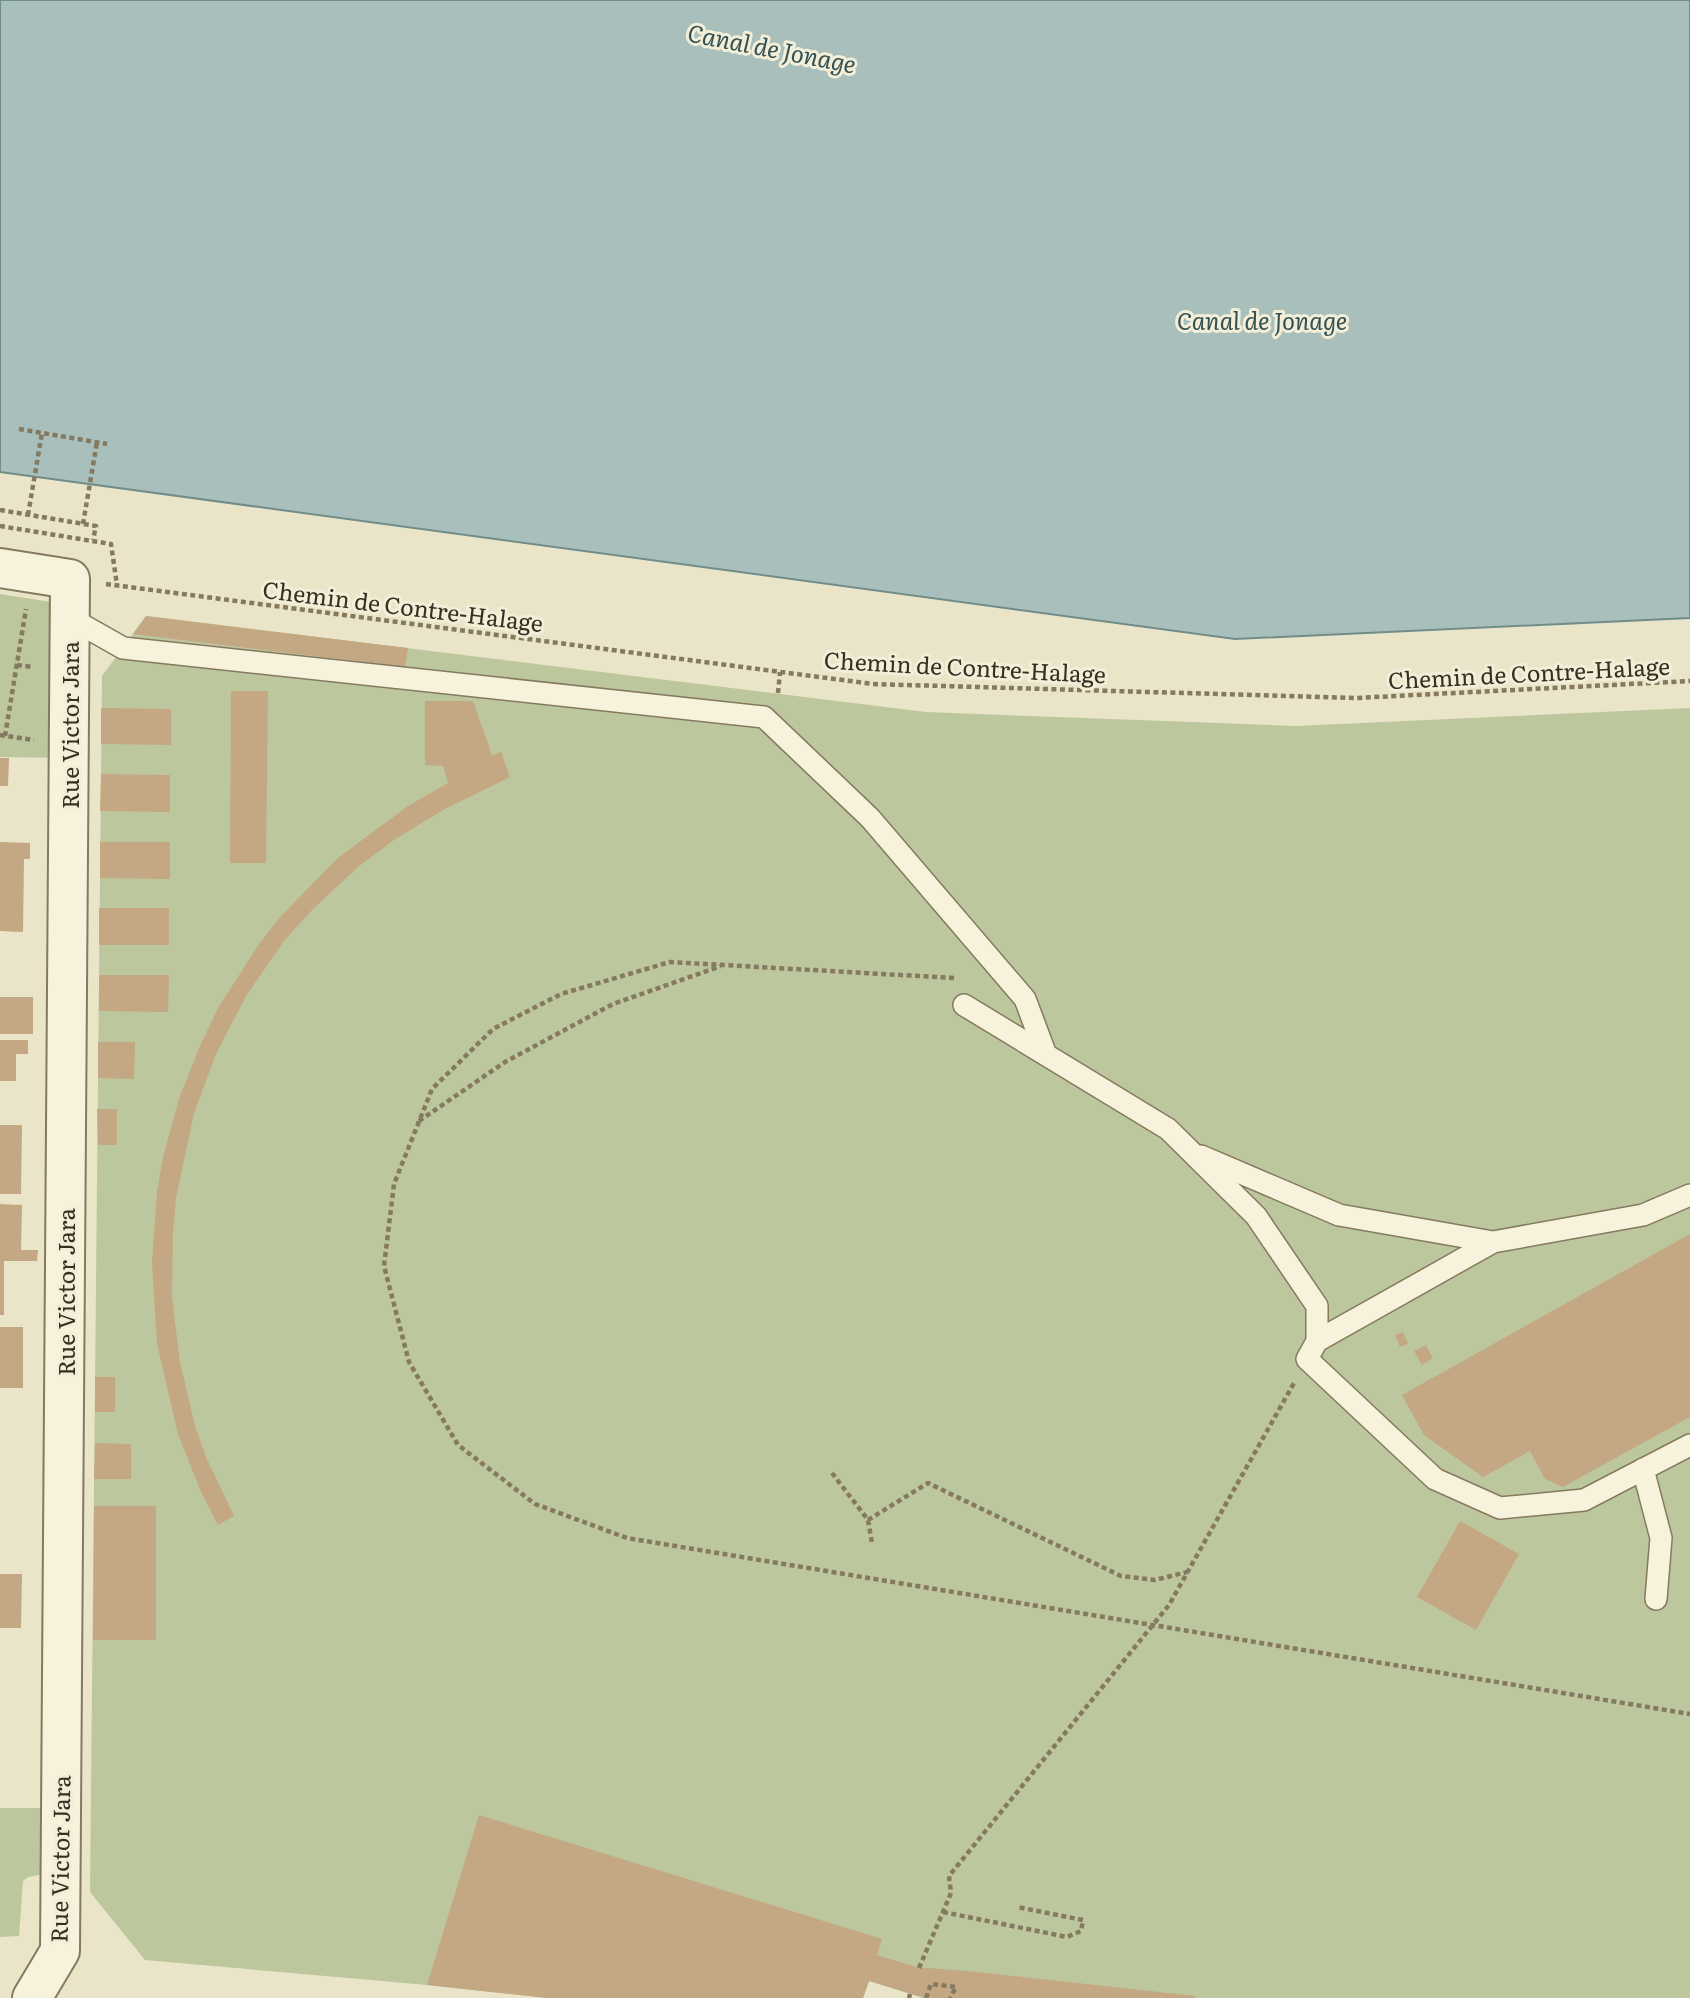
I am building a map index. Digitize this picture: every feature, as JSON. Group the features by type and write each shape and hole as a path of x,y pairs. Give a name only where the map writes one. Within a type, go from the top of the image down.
{"street":[{"name":"Rue Victor Jara","path":"16,570 70,579 60,1951 32,1998"}],"lane":[{"path":"70,618 123,648 764,717 870,818 1025,999 1046,1055"},
{"path":"964,1005 1168,1129 1256,1216 1317,1306 1312,1350"},
{"path":"1190,1151 1339,1215 1493,1242 1643,1215 1690,1195"},
{"path":"1312,1350 1493,1242"},
{"path":"1312,1350 1435,1479 1500,1508 1584,1500 1690,1445"},
{"path":"1643,1469 1661,1538 1656,1599"}],"path":[{"path":"19,429 107,444"},
{"path":"28,515 42,433"},
{"path":"83,524 97,442"},
{"path":"0,510 96,526 93,540"},
{"path":"5,736 16,570"},
{"name":"Chemin de Contre-Halage","path":"117,585 873,684 1356,698 1690,681"},
{"path":"1007,979 670,962 561,994 493,1029 432,1089 394,1184 384,1266 408,1363 458,1446 536,1504 627,1538 1690,1714"},
{"path":"419,1121 505,1062 613,1004 726,965"},
{"path":"919,1968 951,1893 949,1876 1169,1605 1312,1350"},
{"path":"832,1473 868,1520 872,1543"},
{"path":"868,1520 928,1482 1121,1576 1155,1580 1188,1572"},
{"path":"943,1912 1067,1937 1081,1931 1083,1920 1017,1907"},
{"path":"926,1998 931,1984 956,1987 950,1998"}],"green space":[{"path":"0,594 64,604 61,758 0,757"},
{"path":"146,616 926,712 1296,726 1690,708 1690,1998 924,1998 869,1981 863,1998 547,1998 145,1960 90,1892 102,676"},
{"path":"0,1808 44,1808 44,1874 28,1877 23,1881 19,1936 0,1937"}],"water":[{"name":"Canal de Jonage","path":"0,0 1690,0 1690,618 1235,639 0,472"}],"building":[{"path":"146,616 408,648 405,667 133,634"},
{"path":"231,691 268,691 266,863 230,863"},
{"path":"425,701 473,701 492,755 501,752 510,777 443,810 394,840 358,867 312,910 284,941 246,996 216,1054 194,1113 176,1198 172,1297 180,1362 195,1426 206,1457 234,1516 218,1525 201,1492 178,1434 157,1344 152,1262 157,1191 163,1157 180,1096 200,1046 218,1008 259,944 282,915 338,858 408,806 448,783 443,766 425,765"},
{"path":"101,708 171,709 171,745 101,744"},
{"path":"0,758 9,758 8,786 0,786"},
{"path":"101,774 170,775 170,812 100,811"},
{"path":"0,842 30,843 30,859 24,859 23,932 0,931"},
{"path":"100,842 170,842 170,879 100,878"},
{"path":"99,908 169,908 169,945 99,945"},
{"path":"99,975 169,975 168,1012 99,1011"},
{"path":"0,997 33,997 33,1034 0,1034"},
{"path":"0,1040 28,1040 28,1054 16,1054 16,1081 0,1081"},
{"path":"98,1042 135,1042 134,1079 98,1078"},
{"path":"97,1109 117,1109 117,1145 98,1145"},
{"path":"0,1125 22,1125 21,1194 0,1194"},
{"path":"0,1204 22,1205 21,1250 38,1250 37,1261 4,1261 4,1315 0,1315"},
{"path":"1690,1234 1690,1417 1563,1487 1545,1479 1530,1451 1483,1477 1424,1435 1402,1395"},
{"path":"0,1327 23,1327 23,1388 0,1388"},
{"path":"1403,1332 1408,1344 1400,1347 1395,1335"},
{"path":"1426,1345 1433,1358 1422,1365 1414,1351"},
{"path":"95,1377 115,1377 115,1412 95,1412"},
{"path":"95,1443 131,1444 131,1479 94,1479"},
{"path":"94,1506 156,1506 156,1640 93,1640"},
{"path":"1460,1521 1519,1554 1476,1630 1417,1597"},
{"path":"0,1574 22,1574 21,1628 0,1628"},
{"path":"479,1815 882,1939 877,1955 916,1967 1195,1998 924,1998 869,1981 863,1998 547,1998 427,1985"}]}
